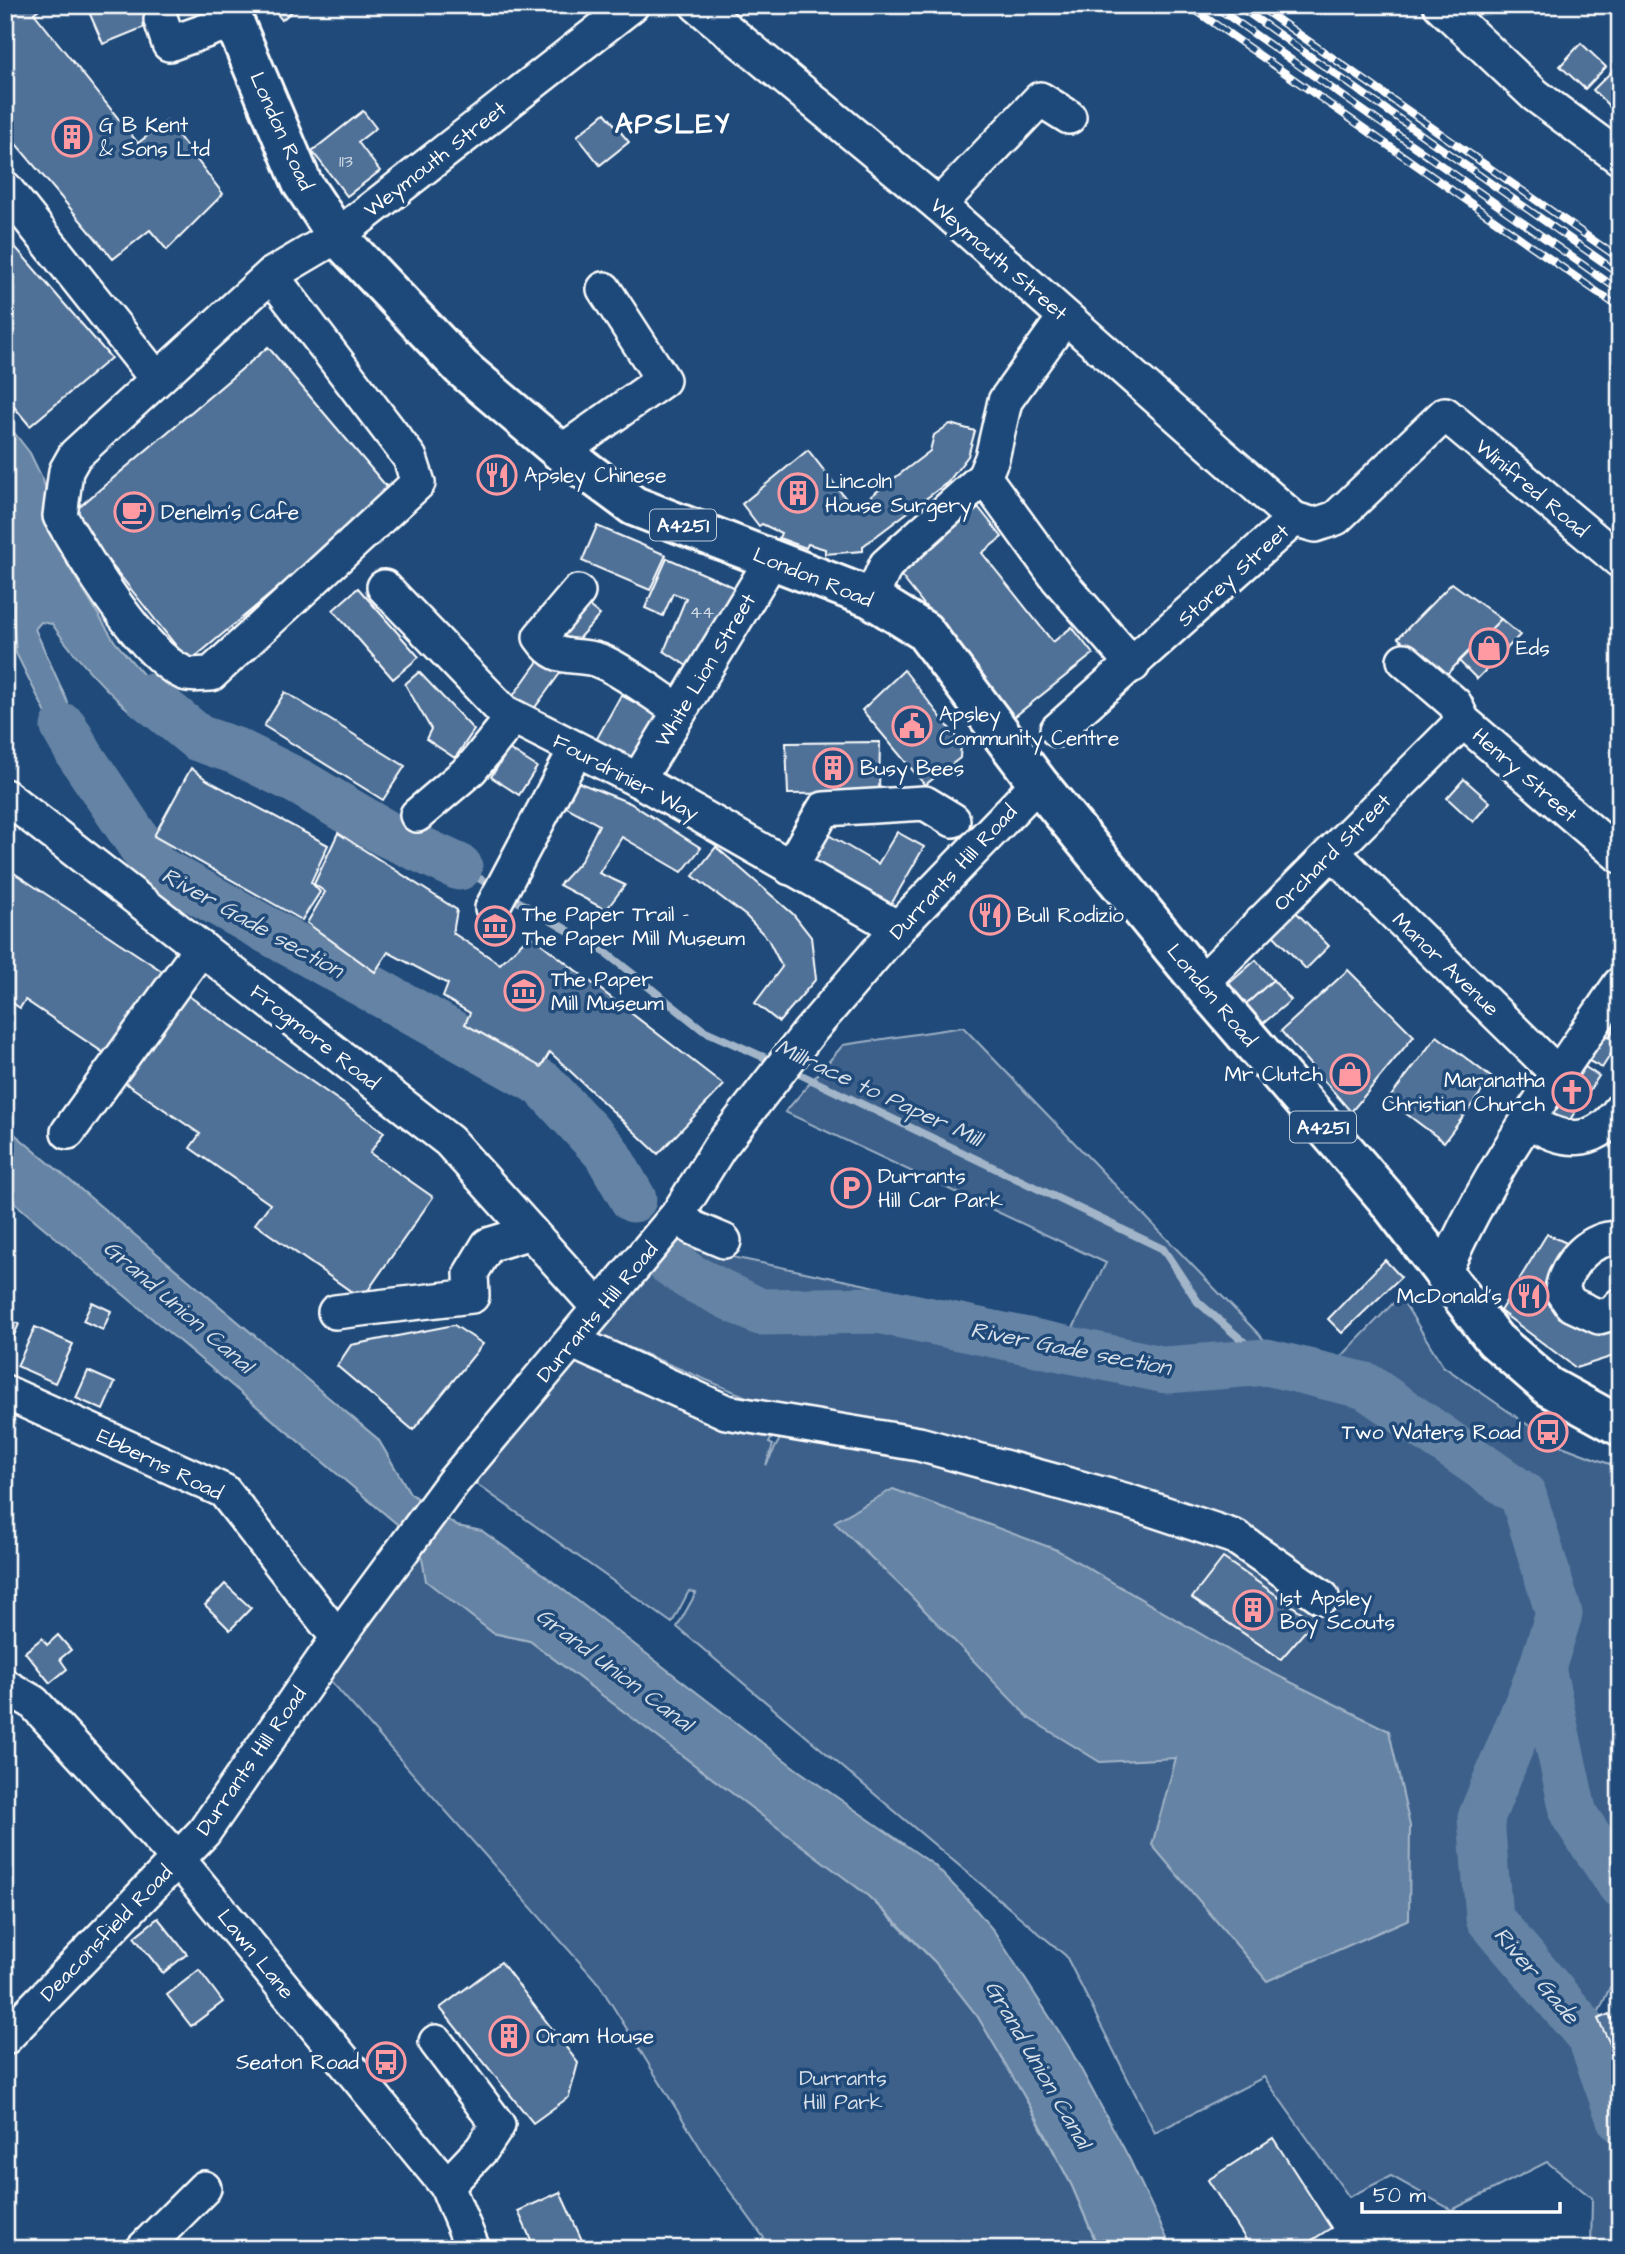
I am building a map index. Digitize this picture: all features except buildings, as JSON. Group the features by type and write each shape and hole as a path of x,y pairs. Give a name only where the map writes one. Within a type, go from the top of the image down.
{"main road":[{"name":"London Road","path":"230,13 302,183 337,236 462,368 561,452 634,506 871,598 924,631 1038,783 1201,983 1386,1198 1495,1340 1549,1387 1620,1426"}],"street":[{"name":"Weymouth Street","path":"271,275 410,458 418,483 211,674 184,674 150,645 112,599 60,516 66,471 75,455 271,275 337,236 632,5"},
{"name":"Weymouth Street","path":"697,5 939,205 1294,519"},
{"path":"1440,5 1535,95 1620,158"},
{"path":"161,20 169,44 230,13"},
{"path":"939,205 1040,99 1069,117"},
{"path":"5,188 156,378"},
{"path":"561,452 663,380 604,289"},
{"path":"871,598 886,565 984,477 992,458 1005,401 1065,317"},
{"name":"Storey Street","path":"1057,730 1294,519 1315,525 1336,518 1445,415"},
{"name":"Winifred Road","path":"1445,415 1620,561"},
{"path":"984,477 1058,579 1133,665"},
{"name":"White Lion Street","path":"638,780 771,561"},
{"name":"Fourdrinier Way","path":"384,587 504,712 638,780 898,928"},
{"path":"578,593 545,628 540,637 546,645 566,657 595,659 680,711"},
{"name":"Henry Street","path":"1405,660 1455,704 1463,721 1620,856"},
{"path":"417,816 471,769 513,717"},
{"name":"Orchard Street","path":"1201,983 1463,721"},
{"path":"492,908 576,748"},
{"name":"Durrants Hill Road","path":"177,1858 204,1832 338,1638 453,1482 678,1214 719,1148 767,1090 810,1031 898,928 1038,783"},
{"name":"Frogmore Road","path":"5,796 449,1141 598,1307"},
{"path":"790,868 824,809 925,803 953,820"},
{"name":"Manor Avenue","path":"1333,853 1559,1075"},
{"path":"68,1132 201,948"},
{"path":"1444,1273 1462,1231 1528,1120 1620,984"},
{"path":"1528,1120 1549,1134 1566,1138 1582,1137 1601,1130 1620,1110"},
{"path":"678,1214 693,1228 711,1238 724,1241"},
{"path":"1620,1215 1604,1223 1605,1242 1574,1264 1563,1283 1562,1291 1572,1304 1599,1317 1613,1313 1620,1305"},
{"path":"335,1312 472,1296 471,1273 488,1245 531,1232"},
{"path":"573,1342 726,1412 919,1444 1124,1500 1235,1537 1322,1597"},
{"name":"Ebberns Road","path":"5,1392 224,1491 338,1638"},
{"name":"Lawn Lane","path":"5,1686 33,1702 177,1858 447,2186 473,2249"},
{"name":"Deaconsfield Road","path":"5,2038 177,1858"},
{"path":"436,2042 498,2125 482,2150 447,2186"},
{"path":"143,2249 204,2188"}],"green space":[{"path":"963,1027 1270,1346 1338,1360 1400,1296 1443,1366 1554,1443 1620,1468 1620,1984 1610,1987 1587,2038 1620,2138 1620,2249 1591,2249 1592,2198 1547,2162 1452,2210 1391,2176 1349,2197 1264,2077 1155,2133 1066,1956 677,1627 696,1593 689,1591 672,1623 475,1483 577,1352 778,1425 769,1443 773,1445 766,1465 792,1416 590,1331 656,1241 1073,1328 1106,1263 785,1112 843,1045"},
{"name":"Durrants Hill Park","path":"420,1546 493,1633 530,1641 701,1767 866,1894 935,1962 978,2017 1012,2073 1072,2186 1099,2249 772,2249 711,2165 599,1984 328,1678"}],"water":[{"path":"5,421 30,453 43,480 67,564 115,642 198,738 172,739 156,731 106,689 52,624 41,622 35,629 67,701 109,815 74,770 16,653 5,523"},
{"name":"Grand Union Canal","path":"5,1126 378,1439 410,1493 457,1526 482,1531 544,1575 795,1768 934,1865 994,1931 1069,2047 1129,2158 1172,2249 1099,2249 1072,2186 1038,2120 978,2017 935,1962 898,1924 866,1894 530,1641 493,1633 426,1581 420,1546 404,1530 5,1195"},
{"path":"893,1489 1057,1550 1242,1658 1389,1731 1410,1826 1409,1919 1267,1981 1152,1845 1176,1758 1100,1762 1030,1719 903,1588 834,1522"}],"waterway":[{"path":"148,697 198,738 236,751 299,782 387,834 459,867"},
{"name":"River Gade section","path":"64,727 156,868 543,1084 606,1152 633,1199"},
{"name":"Millrace to Paper Mill","path":"459,867 496,888"},
{"name":"Millrace to Paper Mill","path":"507,895 605,952 703,1030 777,1063"},
{"name":"Millrace to Paper Mill","path":"789,1069 1163,1249 1198,1302 1267,1362"},
{"name":"River Gade section","path":"668,1261 690,1277 760,1312 878,1310 1166,1370 1267,1362 1366,1386 1523,1495 1559,1614 1542,1668 1481,1818 1489,1918 1591,2038 1620,2119"},
{"path":"1542,1668 1574,1815 1620,1884"}],"railway":[{"path":"1188,5 1620,308"},
{"path":"1213,5 1620,291"},
{"path":"1237,5 1620,274"},
{"path":"1257,5 1620,259"}],"place":[{"name":"G B Kent & Sons Ltd","path":"72,137"},
{"name":"Apsley Chinese","path":"497,475"},
{"name":"Lincoln House Surgery","path":"798,493"},
{"name":"Denelm's Cafe","path":"134,512"},
{"name":"Eds","path":"1489,648"},
{"name":"Apsley Community Centre","path":"912,726"},
{"name":"Busy Bees","path":"833,768"},
{"name":"Bull Rodizio","path":"990,915"},
{"name":"The Paper Trail - The Paper Mill Museum","path":"495,926"},
{"name":"The Paper Mill Museum","path":"524,991"},
{"name":"Mr Clutch","path":"1350,1074"},
{"name":"Maranatha Christian Church","path":"1572,1092"},
{"name":"Durrants Hill Car Park","path":"851,1188"},
{"name":"McDonald's","path":"1529,1296"},
{"name":"Two Waters Road","path":"1548,1432"},
{"name":"1st Apsley Boy Scouts","path":"1253,1610"},
{"name":"Oram House","path":"509,2036"},
{"name":"Seaton Road","path":"386,2062"}],"district":[{"name":"APSLEY","path":"673,123"}],"water label":[{"name":"River Gade","path":"1537,1975"}]}
